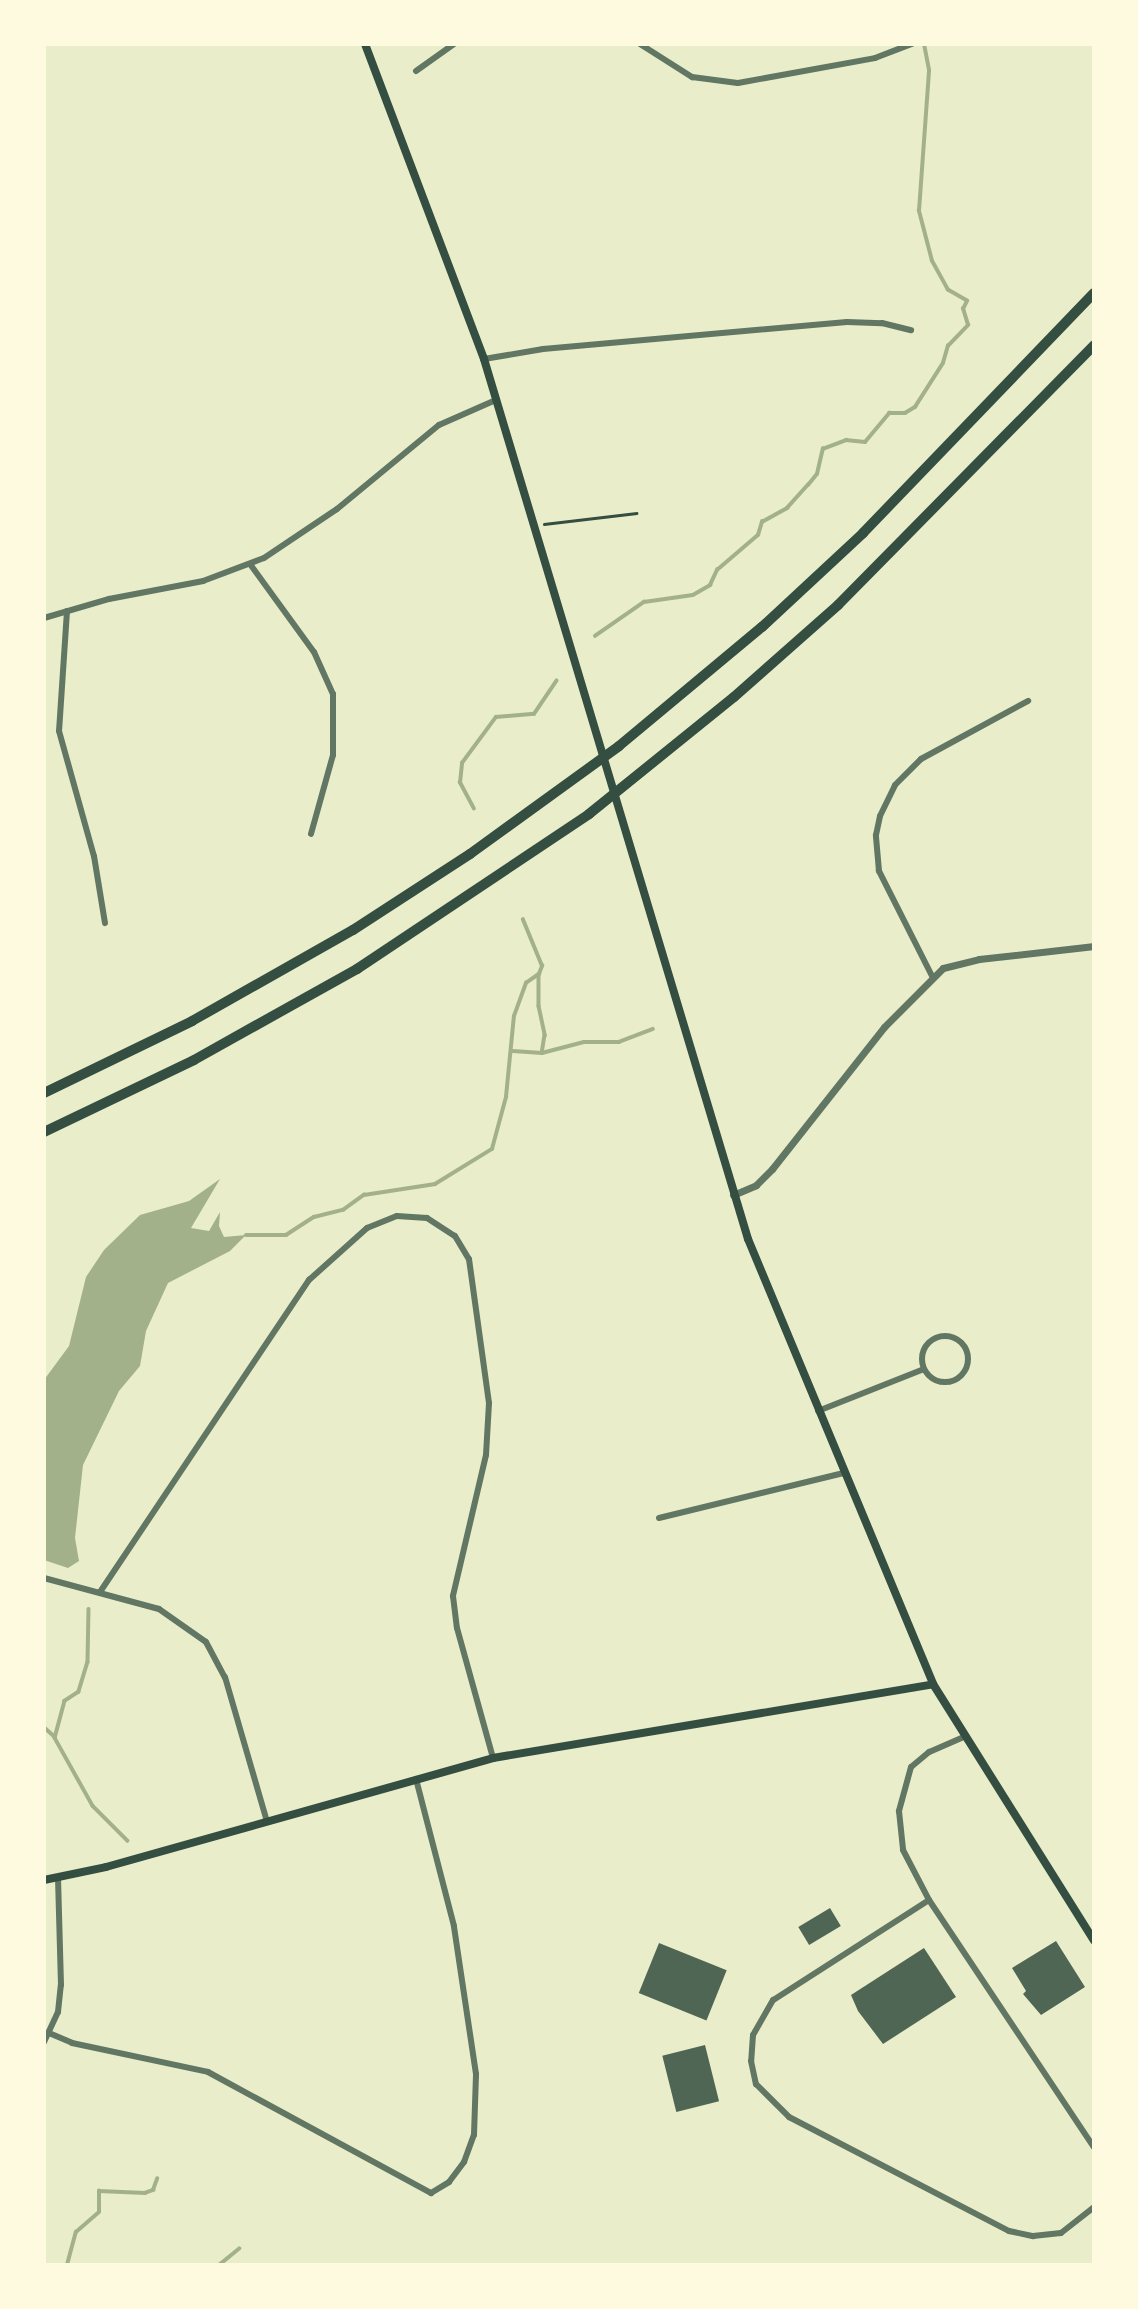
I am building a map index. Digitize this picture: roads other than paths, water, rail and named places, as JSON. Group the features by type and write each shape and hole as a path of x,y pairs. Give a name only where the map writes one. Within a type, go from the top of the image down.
{"highway":[{"path":"44,1093 192,1021 344,936 470,854 620,746 753,635 863,533 1094,293"},
{"path":"44,1132 194,1060 357,969 589,814 734,697 830,613 1094,345"}],"main road":[{"path":"365,44 484,359 627,847 733,1195 818,1411 933,1684 1094,1941"},
{"path":"44,1880 267,1822 493,1758 933,1684"}],"street":[{"path":"416,71 454,44"},
{"path":"640,44 678,71 721,82 756,81 890,54 912,44"},
{"path":"484,359 543,349 847,322 882,323 911,330"},
{"path":"44,618 204,581 250,565 337,509 439,425 496,400"},
{"path":"250,565 307,641 332,694 333,755 311,834"},
{"path":"67,611 59,731 94,856 105,923"},
{"path":"932,976 879,871 876,853 880,817 895,785 921,759 1028,701"},
{"path":"733,1195 756,1185 779,1161 884,1027 932,976 965,961 1094,946"},
{"path":"100,1592 309,1280 339,1249 381,1220 400,1215 427,1218 455,1236 469,1259 489,1402 488,1447 453,1596 457,1628 493,1758"},
{"path":"949,1336 964,1346 968,1363 958,1378 943,1382 924,1369 925,1348 936,1337 949,1336"},
{"path":"818,1411 924,1369"},
{"path":"659,1518 844,1474"},
{"path":"44,1578 169,1614 211,1647 225,1677 267,1822"},
{"path":"966,1735 916,1761 901,1791 901,1844 929,1900 1059,2100 1094,2147"},
{"path":"49,2033 84,2046 208,2072 431,2193 449,2182 464,2162 474,2136 476,2074 454,1926 416,1779"},
{"path":"44,2042 49,2033 61,1985 58,1878"},
{"path":"929,1900 768,2006 756,2023 751,2049 756,2084 789,2117 1009,2231 1053,2235 1070,2229 1094,2207"}],"waterway":[{"path":"595,636 644,602 693,595 710,585 717,570 758,535 762,522 787,508 808,485 817,474 823,449 846,440 865,442 889,413 905,413 915,407 943,363 948,346 968,325 963,309 967,301 948,290 932,261 919,211 929,70 924,44"},
{"path":"474,809 460,783 462,763 496,717 534,714 556,681"},
{"path":"246,1235 286,1235 314,1217 343,1210 364,1195 435,1184 492,1149 506,1097 514,1016 526,983 539,974 542,966 523,920"},
{"path":"539,974 539,1006 545,1035 542,1053"},
{"path":"513,1051 542,1053 584,1042 619,1042 653,1029"},
{"path":"89,1609 88,1662 79,1692 65,1701 55,1738 93,1806 128,1841"},
{"path":"44,1727 55,1737"},
{"path":"67,2265 76,2232 99,2212 99,2191 145,2193 153,2190 157,2179"},
{"path":"219,2265 239,2249"}]}
